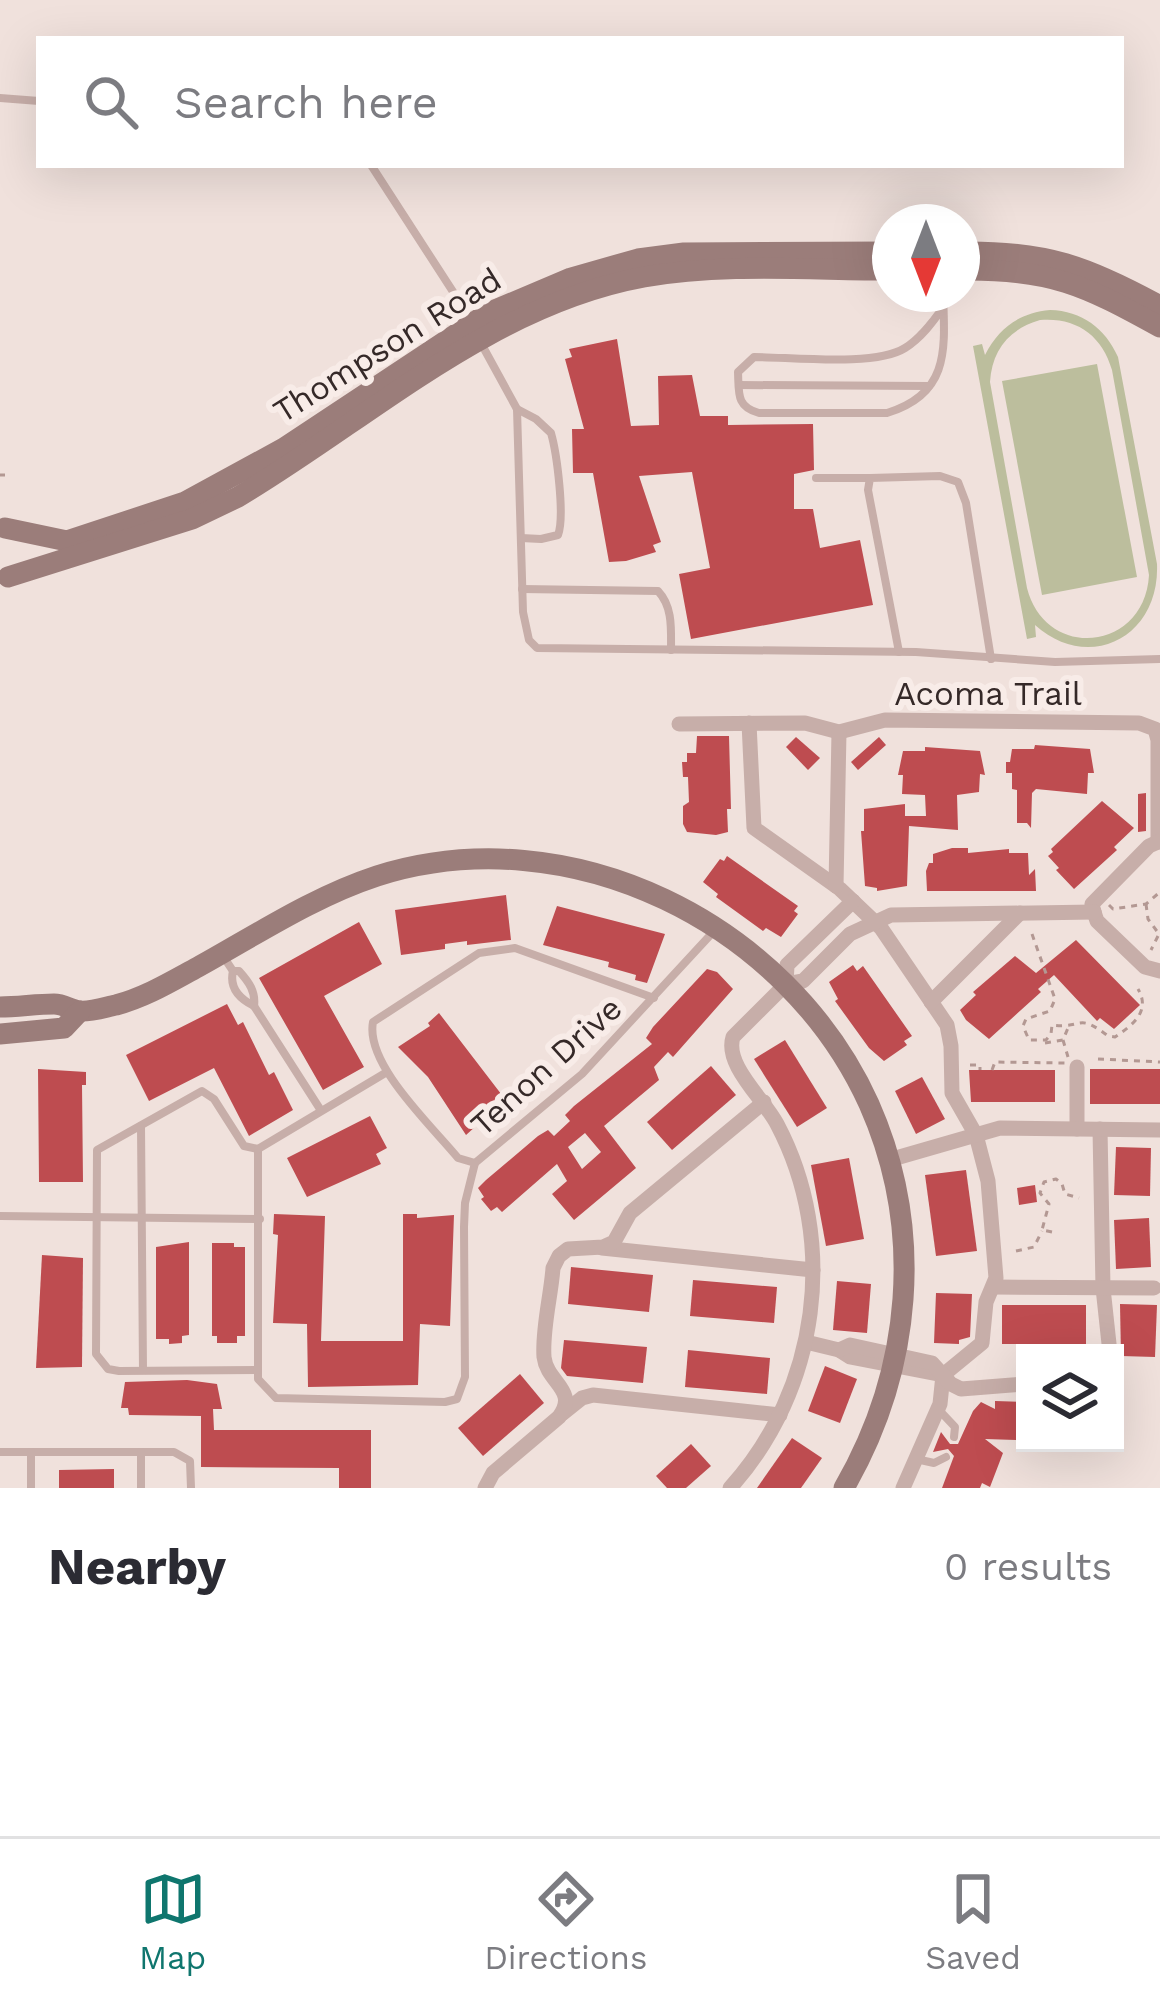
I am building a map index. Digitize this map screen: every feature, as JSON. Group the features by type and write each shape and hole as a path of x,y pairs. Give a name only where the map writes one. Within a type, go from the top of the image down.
{"street":[{"path":"980,252 1072,262 1160,306"},
{"name":"Thompson Road","path":"4,583 294,464 476,332 577,295 709,261 872,253"},
{"name":"Thompson Road","path":"709,261 872,269"},
{"path":"980,270 1066,280 1160,327"},
{"name":"Thompson Road","path":"3,525 67,541 188,510"},
{"path":"3,525 14,547 4,583"},
{"name":"Acoma Trail","path":"679,724 805,723 839,732 885,721 1139,723 1155,729 1158,740 1159,842"},
{"path":"749,723 754,828 836,886 874,921 947,1025 952,1094 976,1135 992,1209 994,1287 986,1303 982,1343 943,1375 938,1409 904,1488"},
{"path":"836,886 839,732"},
{"path":"1100,908 1092,904 1149,846 1159,842"},
{"path":"0,1034 64,1028 80,1011 148,994 227,963 346,887 381,875 481,860 564,867 625,882 678,904 717,927 787,984 817,1018 852,1071 889,1160 904,1252 896,1362 875,1426 844,1488"},
{"path":"787,984 787,965 853,901"},
{"path":"730,1488 780,1415 806,1342 813,1270 802,1188 787,1145 735,1062 730,1044 736,1032 787,984 803,981 843,941 891,915 1100,908"},
{"path":"1100,908 1096,921 1145,967 1156,965"},
{"path":"931,1002 1020,913"},
{"path":"827,926 843,941"},
{"path":"0,1007 60,1003 80,1011"},
{"path":"1071,1063 1077,1129"},
{"path":"559,1417 566,1394 544,1358 554,1264 568,1250 614,1242 630,1213 764,1102"},
{"path":"889,1160 1000,1128 1160,1130"},
{"path":"1100,1129 1103,1288 1109,1344"},
{"path":"597,1247 813,1270"},
{"path":"994,1287 1154,1288"},
{"path":"806,1342 839,1350 850,1346 896,1362 932,1363 962,1389 1016,1385"},
{"path":"485,1488 493,1473 582,1398 593,1395 780,1415"}],"lane":[{"path":"2,100 36,101"},
{"path":"372,168 476,332 517,410 522,589 529,640 537,648 1160,659"},
{"path":"940,312 903,350 881,357 754,357 738,372 740,402 759,413 887,412 907,407 931,386 943,366 944,312"},
{"path":"739,385 931,386"},
{"path":"517,410 551,433 564,510 558,535 521,538"},
{"path":"816,478 940,476 958,482 979,569 991,659"},
{"path":"870,478 868,490 899,652"},
{"path":"522,589 658,591 670,616 671,650"},
{"name":"Tenon Drive","path":"258,1370 263,1388 276,1398 457,1399 465,1377 465,1203 475,1163 582,1074 717,927"},
{"path":"475,1163 458,1158 387,1072 370,1038 373,1022 479,952 515,948 654,998"},
{"path":"227,963 256,995 254,1006 320,1109"},
{"path":"258,1149 258,1370 108,1369 96,1354 98,1150 202,1091 214,1099 244,1146 258,1149 387,1072"},
{"path":"141,1125 143,1370"},
{"path":"0,1216 260,1219"},
{"path":"938,1409 955,1426 954,1437"},
{"path":"0,1452 184,1455 190,1461 190,1488"},
{"path":"31,1452 31,1488"},
{"path":"141,1452 141,1488"},
{"path":"916,1459 934,1463 946,1456"}],"path":[{"path":"1100,908 1146,904 1160,892"},
{"path":"1146,904 1148,919 1158,930 1156,965"},
{"path":"1032,934 1055,999 1050,1011 1030,1015 1023,1026 1029,1040 1063,1040"},
{"path":"1040,1013 1052,1024 1084,1021 1115,1036 1141,1015 1138,988"},
{"path":"1042,1042 1052,1034 1052,1024"},
{"path":"992,1070 994,1062 1071,1063 1063,1040 1069,1026"},
{"path":"1098,1059 1160,1062"},
{"path":"1042,1062 1042,1070"},
{"path":"970,1065 980,1065 980,1070"},
{"path":"1049,1204 1040,1193 1048,1179 1063,1184 1065,1194"},
{"path":"1016,1251 1034,1247 1049,1204 1065,1194 1079,1198"},
{"path":"1042,1230 1052,1232"}],"green space":[{"path":"1050,310 1082,318 1099,330 1118,357 1157,564 1147,612 1117,640 1098,646 1056,639 1035,625 1036,637 1027,639 973,346 982,344 985,355 1011,324","holes":["1040,320 1086,331 1108,358 1149,575 1143,600 1131,620 1094,638 1054,628 1038,612 1027,588 990,382 994,360 1011,335"]},
{"path":"1097,364 1137,577 1042,595 1002,381"}],"building":[{"path":"617,339 631,426 659,425 658,376 692,375 700,416 728,416 728,425 813,424 814,470 794,474 794,509 813,509 820,548 860,540 873,605 691,639 679,574 710,568 692,472 639,476 661,542 653,545 656,552 609,562 593,473 573,473 572,429 584,429 565,359 572,357 569,349"},
{"path":"697,736 729,736 728,832 687,832 683,824 683,806 689,802 682,762 687,762 687,753 696,753"},
{"path":"796,737 820,758 808,770 786,747"},
{"path":"879,737 886,745 858,770 851,762"},
{"path":"1035,745 1090,749 1094,773 1088,773 1087,794 1036,789 1031,828 1017,823 1017,790 1012,789 1006,762 1010,762 1012,749 1034,749"},
{"path":"925,747 980,751 985,775 980,774 979,792 957,795 958,830 909,826 907,886 877,891 865,886 864,809 905,804 905,816 926,816 925,795 902,794 903,775 898,775 903,751 925,751"},
{"path":"1146,793 1146,831 1138,832 1138,794"},
{"path":"1102,801 1134,828 1074,889 1048,856"},
{"path":"968,848 968,853 1009,849 1009,853 1028,853 1036,891 927,891 926,871 933,854"},
{"path":"727,856 798,906 794,911 798,914 781,937 766,928 763,931 703,882"},
{"path":"506,895 511,940 445,944 445,949 401,955 395,910"},
{"path":"557,906 665,934 647,983 608,967 609,962 543,945"},
{"path":"359,922 382,964 324,996 364,1067 323,1090 259,978"},
{"path":"1076,940 1140,1005 1114,1029 1100,1018 1097,1021 1054,975 989,1039 966,1020 960,1010 976,995 973,992 1015,956 1036,973"},
{"path":"853,965 857,971 863,966 912,1036 884,1061 835,1001 829,982"},
{"path":"707,969 717,972 733,989 673,1057 668,1052 654,1067 659,1080 604,1126 636,1168 574,1220 552,1194 567,1181 557,1164 502,1212 497,1207 491,1211 478,1188 538,1136 548,1130 554,1136 570,1121 565,1115 574,1106 652,1044 646,1038","holes":["585,1133 601,1152 582,1169 568,1147"]},
{"path":"227,1004 238,1025 243,1022 293,1110 249,1136 214,1068 149,1101 126,1055"},
{"path":"439,1013 508,1103 466,1135 428,1077 398,1047 430,1026"},
{"path":"785,1040 827,1108 797,1127 754,1059"},
{"path":"711,1066 736,1095 672,1150 647,1122"},
{"path":"38,1069 86,1072 86,1085 82,1085 83,1182 39,1182"},
{"path":"1090,1069 1160,1069 1160,1104 1090,1104"},
{"path":"969,1070 1055,1070 1055,1102 971,1102"},
{"path":"922,1077 945,1119 916,1134 895,1091"},
{"path":"370,1116 387,1148 376,1154 381,1164 307,1197 287,1158"},
{"path":"1116,1147 1151,1148 1150,1196 1114,1195"},
{"path":"849,1158 864,1239 826,1246 811,1165"},
{"path":"966,1170 977,1251 936,1256 925,1175"},
{"path":"1035,1185 1037,1202 1019,1205 1017,1188"},
{"path":"274,1214 325,1216 321,1341 403,1341 403,1214 417,1214 417,1218 454,1215 450,1326 420,1324 418,1385 308,1387 307,1324 273,1323 278,1235 273,1234"},
{"path":"1149,1218 1151,1267 1116,1269 1114,1220"},
{"path":"189,1242 189,1335 182,1336 182,1343 169,1344 169,1339 156,1339 156,1247"},
{"path":"212,1243 245,1247 245,1336 237,1336 237,1343 217,1343 217,1336 212,1336"},
{"path":"42,1255 83,1258 82,1367 36,1368"},
{"path":"571,1267 653,1275 649,1312 568,1304"},
{"path":"693,1280 777,1287 774,1323 690,1316"},
{"path":"837,1281 871,1284 867,1333 833,1330"},
{"path":"936,1293 972,1294 970,1337 959,1344 934,1343"},
{"path":"1120,1304 1157,1305 1155,1357 1124,1356"},
{"path":"1002,1305 1086,1305 1086,1344 1002,1344"},
{"path":"564,1340 647,1347 643,1383 567,1376 561,1368"},
{"path":"688,1350 770,1358 767,1394 685,1387"},
{"path":"825,1366 857,1379 840,1423 808,1411"},
{"path":"520,1374 544,1403 483,1456 458,1428"},
{"path":"125,1382 217,1384 222,1409 213,1409 214,1430 371,1430 371,1488 339,1488 339,1468 201,1467 201,1416 129,1415 128,1408 121,1408"},
{"path":"995,1401 1016,1402 1016,1440 985,1439 1003,1453 990,1487 982,1483 980,1488 942,1488 954,1456 948,1449 933,1452 941,1432 950,1444 958,1444 981,1402 995,1409"},
{"path":"792,1438 822,1458 801,1488 757,1488"},
{"path":"691,1444 711,1466 686,1488 667,1488 656,1476"},
{"path":"114,1469 114,1488 59,1488 59,1470"}]}
